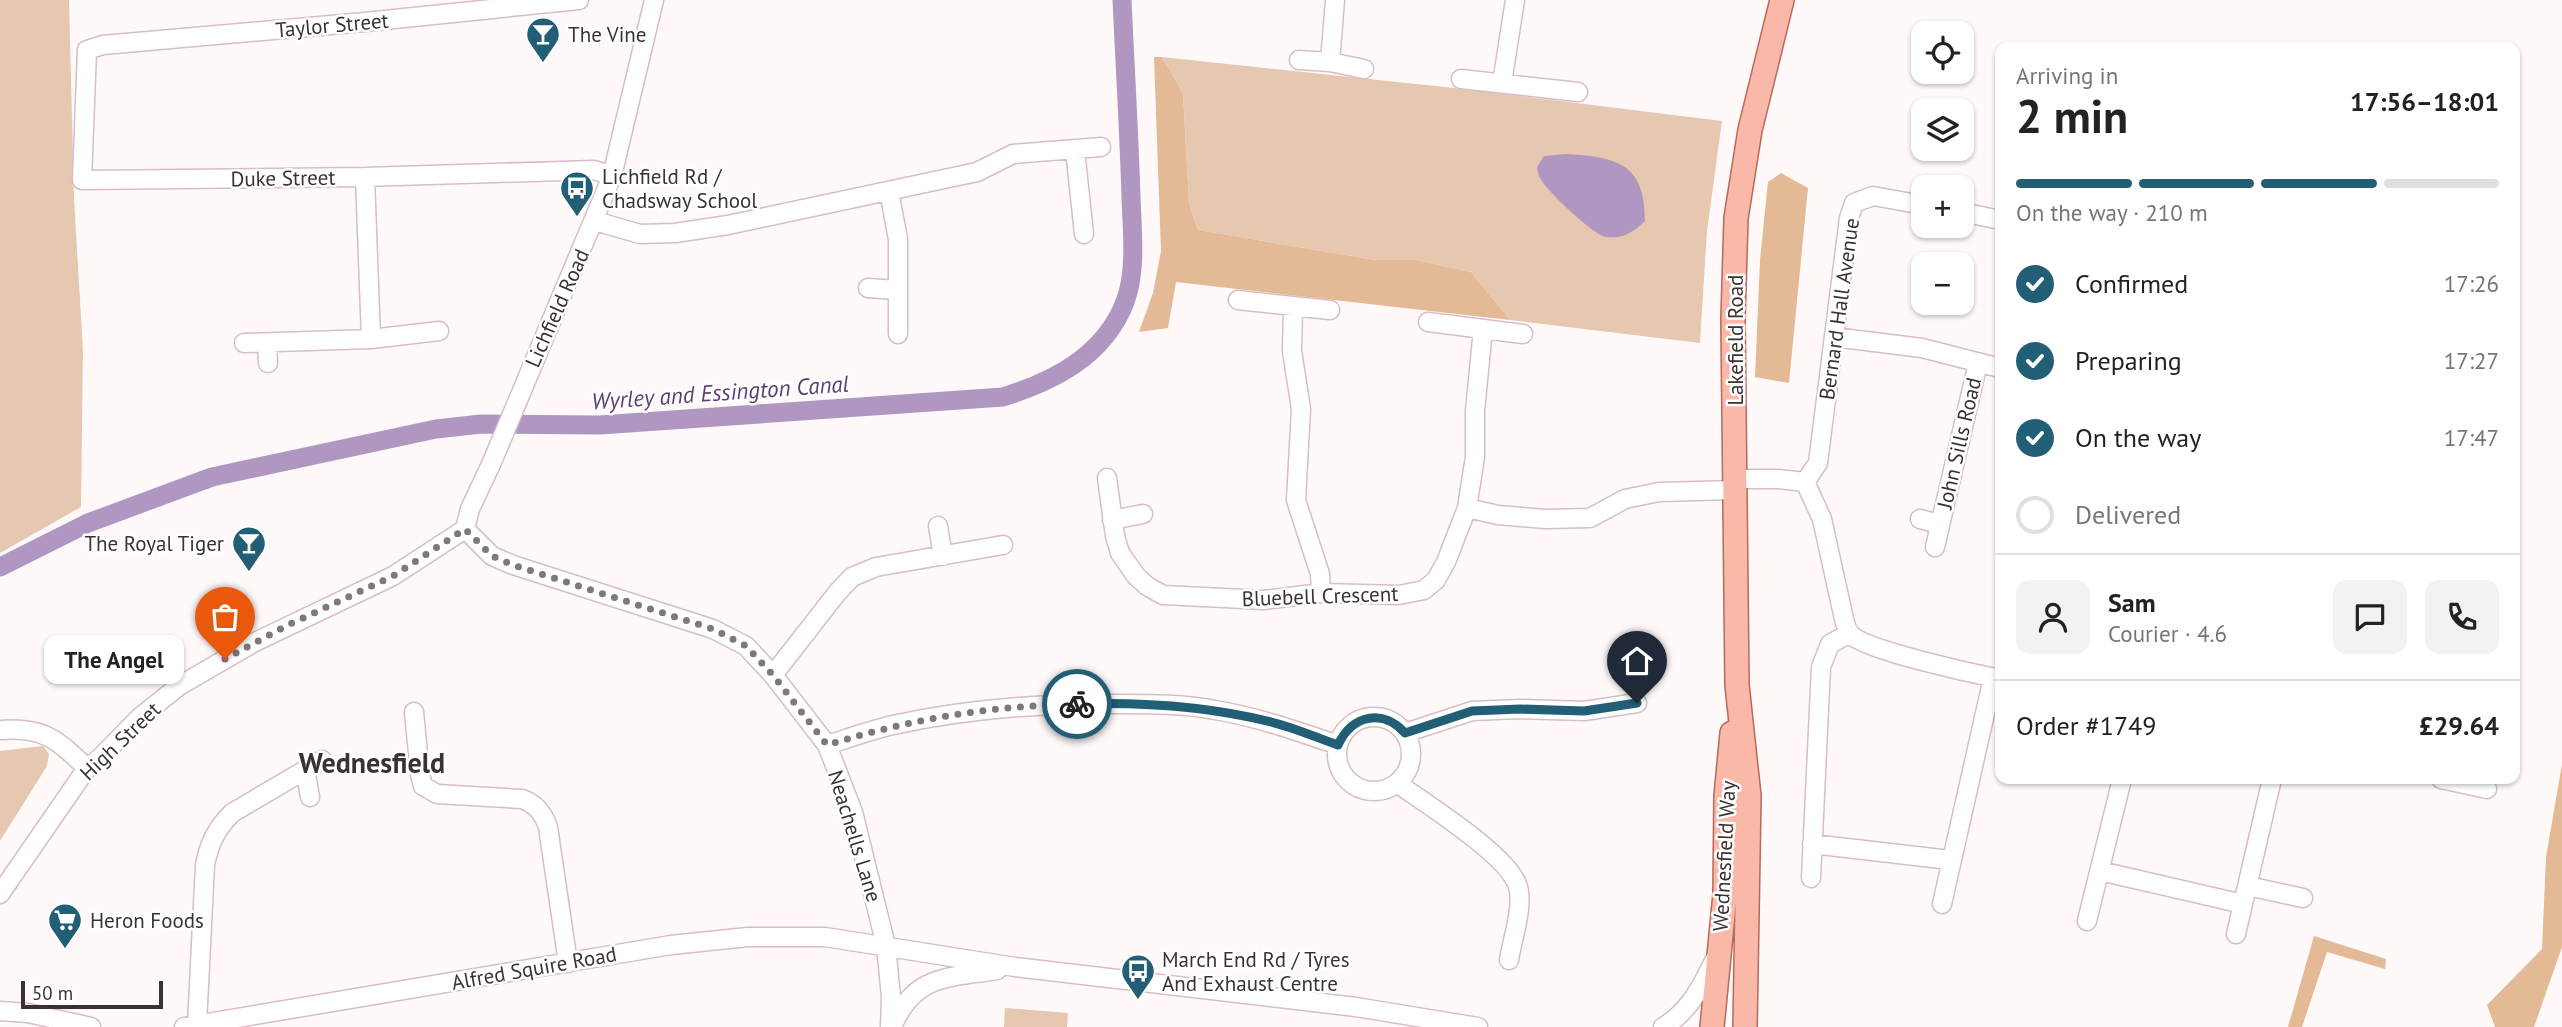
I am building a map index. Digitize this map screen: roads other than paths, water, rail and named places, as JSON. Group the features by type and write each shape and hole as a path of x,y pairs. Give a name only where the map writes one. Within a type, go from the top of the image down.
{"main road":[{"name":"Lakefield Road","path":"1737,685 1734,484 1736,218 1750,130 1782,0"},
{"name":"Wednesfield Way","path":"1712,1027 1725,894 1726,796 1737,685"},
{"path":"1737,685 1749,796 1745,1027"}],"street":[{"name":"Taylor Street","path":"87,50 103,45 579,0"},
{"name":"Lichfield Road","path":"465,529 470,509 612,176 654,0"},
{"path":"1330,62 1335,0"},
{"path":"1502,83 1515,0"},
{"name":"Duke Street","path":"87,50 82,180 365,177 594,170 612,176"},
{"path":"1299,60 1330,62 1364,69"},
{"path":"1461,79 1577,92"},
{"path":"595,221 640,234 675,233 728,225 977,172 1013,154 1101,147"},
{"path":"1075,150 1084,234"},
{"path":"365,177 371,339"},
{"path":"889,191 898,239 898,334"},
{"name":"Bernard Hall Avenue","path":"1805,482 1818,463 1849,218 1854,203 1874,196 1911,203"},
{"path":"1974,215 1995,219"},
{"path":"868,288 897,290"},
{"path":"1238,300 1330,310"},
{"path":"1293,307 1292,351 1301,409 1296,500 1321,574 1321,593"},
{"path":"1428,322 1522,334"},
{"name":"Bluebell Crescent","path":"1107,478 1115,536 1125,562 1147,586 1163,595 1264,600 1321,593 1399,595 1424,590 1436,580 1446,562 1467,508 1475,457 1475,411 1483,329"},
{"path":"244,343 371,339 439,331"},
{"name":"John Sills Road","path":"1834,337 1922,348 1995,367"},
{"path":"267,342 268,363"},
{"name":"John Sills Road","path":"1935,547 1978,363"},
{"path":"1467,508 1498,515 1533,518 1590,518 1625,499 1659,492 1778,479 1805,482 1822,519 1844,619 1850,634 1861,641 1899,654 1995,678"},
{"path":"1112,520 1143,514"},
{"name":"John Sills Road","path":"1920,519 1940,524"},
{"path":"938,526 943,556"},
{"name":"High Street","path":"0,894 87,768 139,718 178,686 275,632 393,576 465,529"},
{"name":"Neachells Lane","path":"465,529 492,556 513,565 713,629 746,646 773,675 827,745 853,812 886,946 891,1027"},
{"path":"773,675 852,577 876,567 1003,545"},
{"path":"1811,878 1821,667 1830,645 1850,634"},
{"path":"1942,904 1950,859 1995,686"},
{"path":"827,745 892,725 970,712 1038,705 1098,703 1162,704 1214,710 1274,723 1338,745"},
{"path":"1405,733 1472,711 1584,711 1637,703"},
{"path":"414,712 419,774 423,786 437,794 522,799 531,803 545,819 568,963"},
{"path":"1367,717 1388,719 1405,733 1412,754 1405,775 1397,783 1386,789 1373,791 1350,782 1342,772 1338,760 1338,745 1348,728 1367,717"},
{"path":"0,730 42,733 62,744 87,768"},
{"path":"190,1026 205,866 211,842 222,823 232,813 322,760"},
{"path":"303,772 310,797"},
{"path":"1397,783 1497,857 1518,885 1519,906 1508,960"},
{"path":"2087,921 2121,784"},
{"path":"2236,934 2271,784"},
{"path":"2471,784 2487,789"},
{"path":"1812,844 1950,859"},
{"path":"2100,870 2243,904"},
{"path":"2248,886 2302,898"},
{"name":"Alfred Squire Road","path":"190,1026 658,947 748,937 825,937 1015,968"},
{"path":"1663,1027 1681,1016 1702,985 1718,952"},
{"path":"891,1027 909,996 931,981 1015,968 1356,1007 1478,1027"},
{"path":"0,1011 28,1013 92,1027"}],"waterway":[{"name":"Wyrley and Essington Canal","path":"0,567 88,523 212,477 436,429 481,424 600,425 1003,397 1041,383 1091,352 1116,321 1129,290 1133,237 1122,0"}],"place":[{"name":"The Vine","path":"543,64"},
{"name":"Lichfield Rd / Chadsway School","path":"577,218"},
{"name":"The Royal Tiger","path":"249,573"},
{"name":"The Angel","path":"225,659"},
{"name":"Heron Foods","path":"65,950"},
{"name":"March End Rd / Tyres And Exhaust Centre","path":"1138,1001"}],"district":[{"name":"Wednesfield","path":"372,762"}]}
